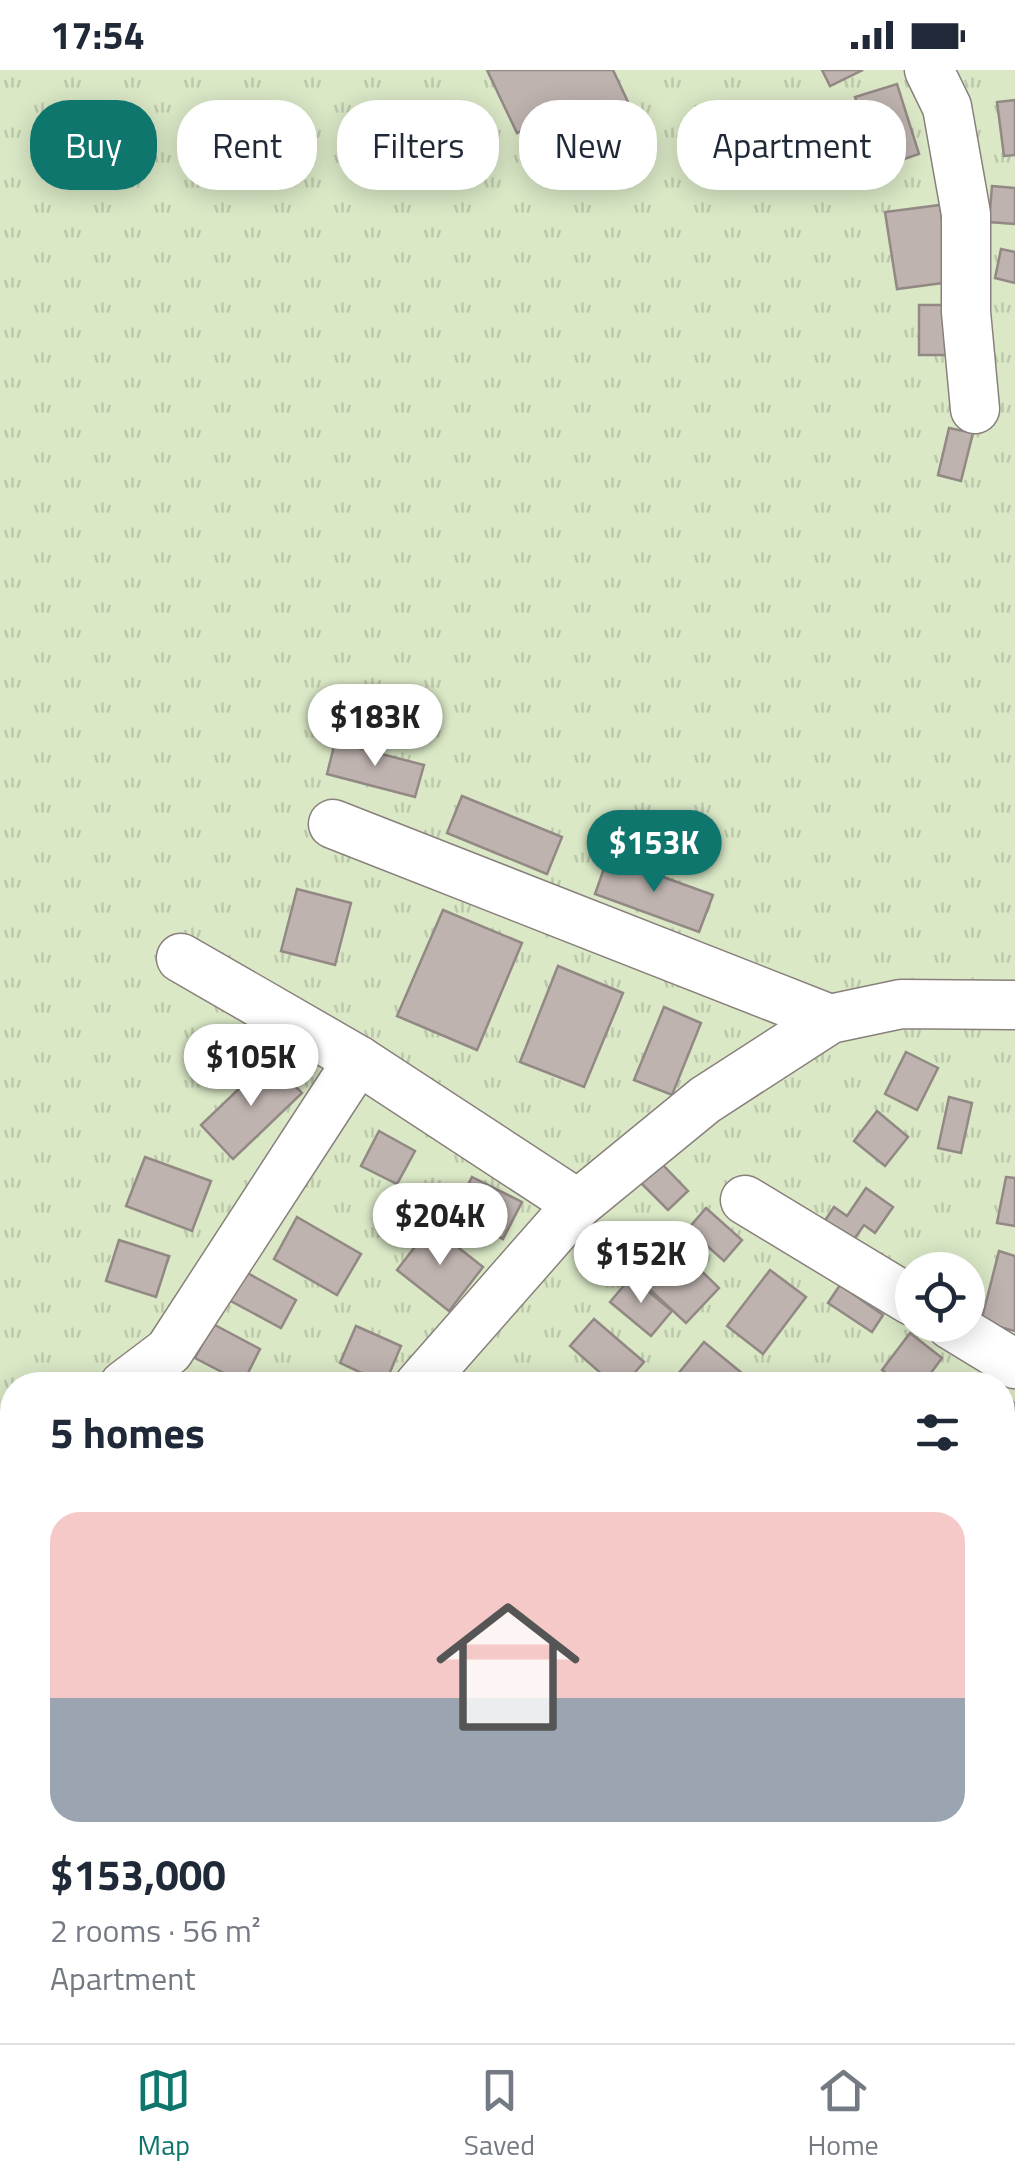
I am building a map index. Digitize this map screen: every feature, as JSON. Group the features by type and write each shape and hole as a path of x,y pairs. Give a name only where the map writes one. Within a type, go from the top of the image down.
{"street":[{"path":"929,70 947,107 966,214 966,312 975,409"},
{"path":"333,824 830,1019"},
{"path":"181,958 358,1060 578,1204"},
{"path":"431,1372 578,1204 705,1100 830,1019 901,1004 1015,1005"},
{"path":"141,1372 168,1351 358,1060"},
{"path":"745,1200 895,1291"},
{"path":"979,1342 1015,1364"}],"green space":[{"path":"0,70 1015,70 1015,1372 0,1372"}],"building":[{"path":"487,70 613,70 627,100 519,100 517,133"},
{"path":"822,70 863,70 830,86"},
{"path":"897,84 902,100 856,100 855,97"},
{"path":"1015,100 1015,155 1004,156 997,102"},
{"path":"906,113 919,154 906,158"},
{"path":"992,186 1015,188 1015,224 989,222"},
{"path":"940,205 951,282 897,289 885,212"},
{"path":"1001,249 1015,252 1015,283 995,278"},
{"path":"919,305 953,305 953,355 919,355"},
{"path":"949,428 973,433 961,481 938,475"},
{"path":"335,742 424,765 415,797 327,774"},
{"path":"462,796 562,837 547,874 447,833"},
{"path":"608,857 713,895 699,932 595,894"},
{"path":"297,889 351,903 335,965 281,951"},
{"path":"443,910 522,943 477,1050 397,1016"},
{"path":"558,966 623,993 584,1087 520,1062"},
{"path":"664,1007 701,1023 672,1095 634,1080"},
{"path":"906,1052 938,1068 917,1110 885,1094"},
{"path":"269,1060 302,1093 233,1159 201,1125"},
{"path":"949,1097 972,1103 961,1153 938,1148"},
{"path":"877,1111 908,1137 885,1166 854,1141"},
{"path":"379,1131 415,1151 397,1184 361,1166"},
{"path":"145,1157 211,1181 192,1231 126,1206"},
{"path":"661,1163 688,1191 668,1210 641,1183"},
{"path":"472,1177 522,1202 503,1239 453,1214"},
{"path":"1006,1177 1015,1178 1015,1226 997,1223"},
{"path":"866,1188 893,1207 875,1233 864,1225 850,1245 822,1225 834,1207 847,1216"},
{"path":"706,1208 742,1240 724,1261 688,1229"},
{"path":"297,1217 361,1254 337,1295 274,1259"},
{"path":"431,1226 483,1267 449,1311 397,1270"},
{"path":"119,1240 169,1256 156,1297 106,1281"},
{"path":"679,1249 719,1288 686,1323 645,1285"},
{"path":"999,1251 1015,1256 1015,1331 985,1323 985,1306"},
{"path":"242,1270 296,1300 281,1328 227,1299"},
{"path":"770,1270 806,1297 763,1354 727,1326"},
{"path":"631,1277 672,1311 651,1336 610,1302"},
{"path":"840,1285 883,1315 872,1332 828,1303"},
{"path":"594,1319 644,1362 635,1372 599,1372 570,1346"},
{"path":"213,1324 260,1349 248,1372 222,1372 195,1358"},
{"path":"356,1326 401,1346 390,1372 359,1372 340,1363"},
{"path":"704,1342 741,1372 680,1372"},
{"path":"903,1342 922,1342 942,1358 932,1372 882,1370"}]}
